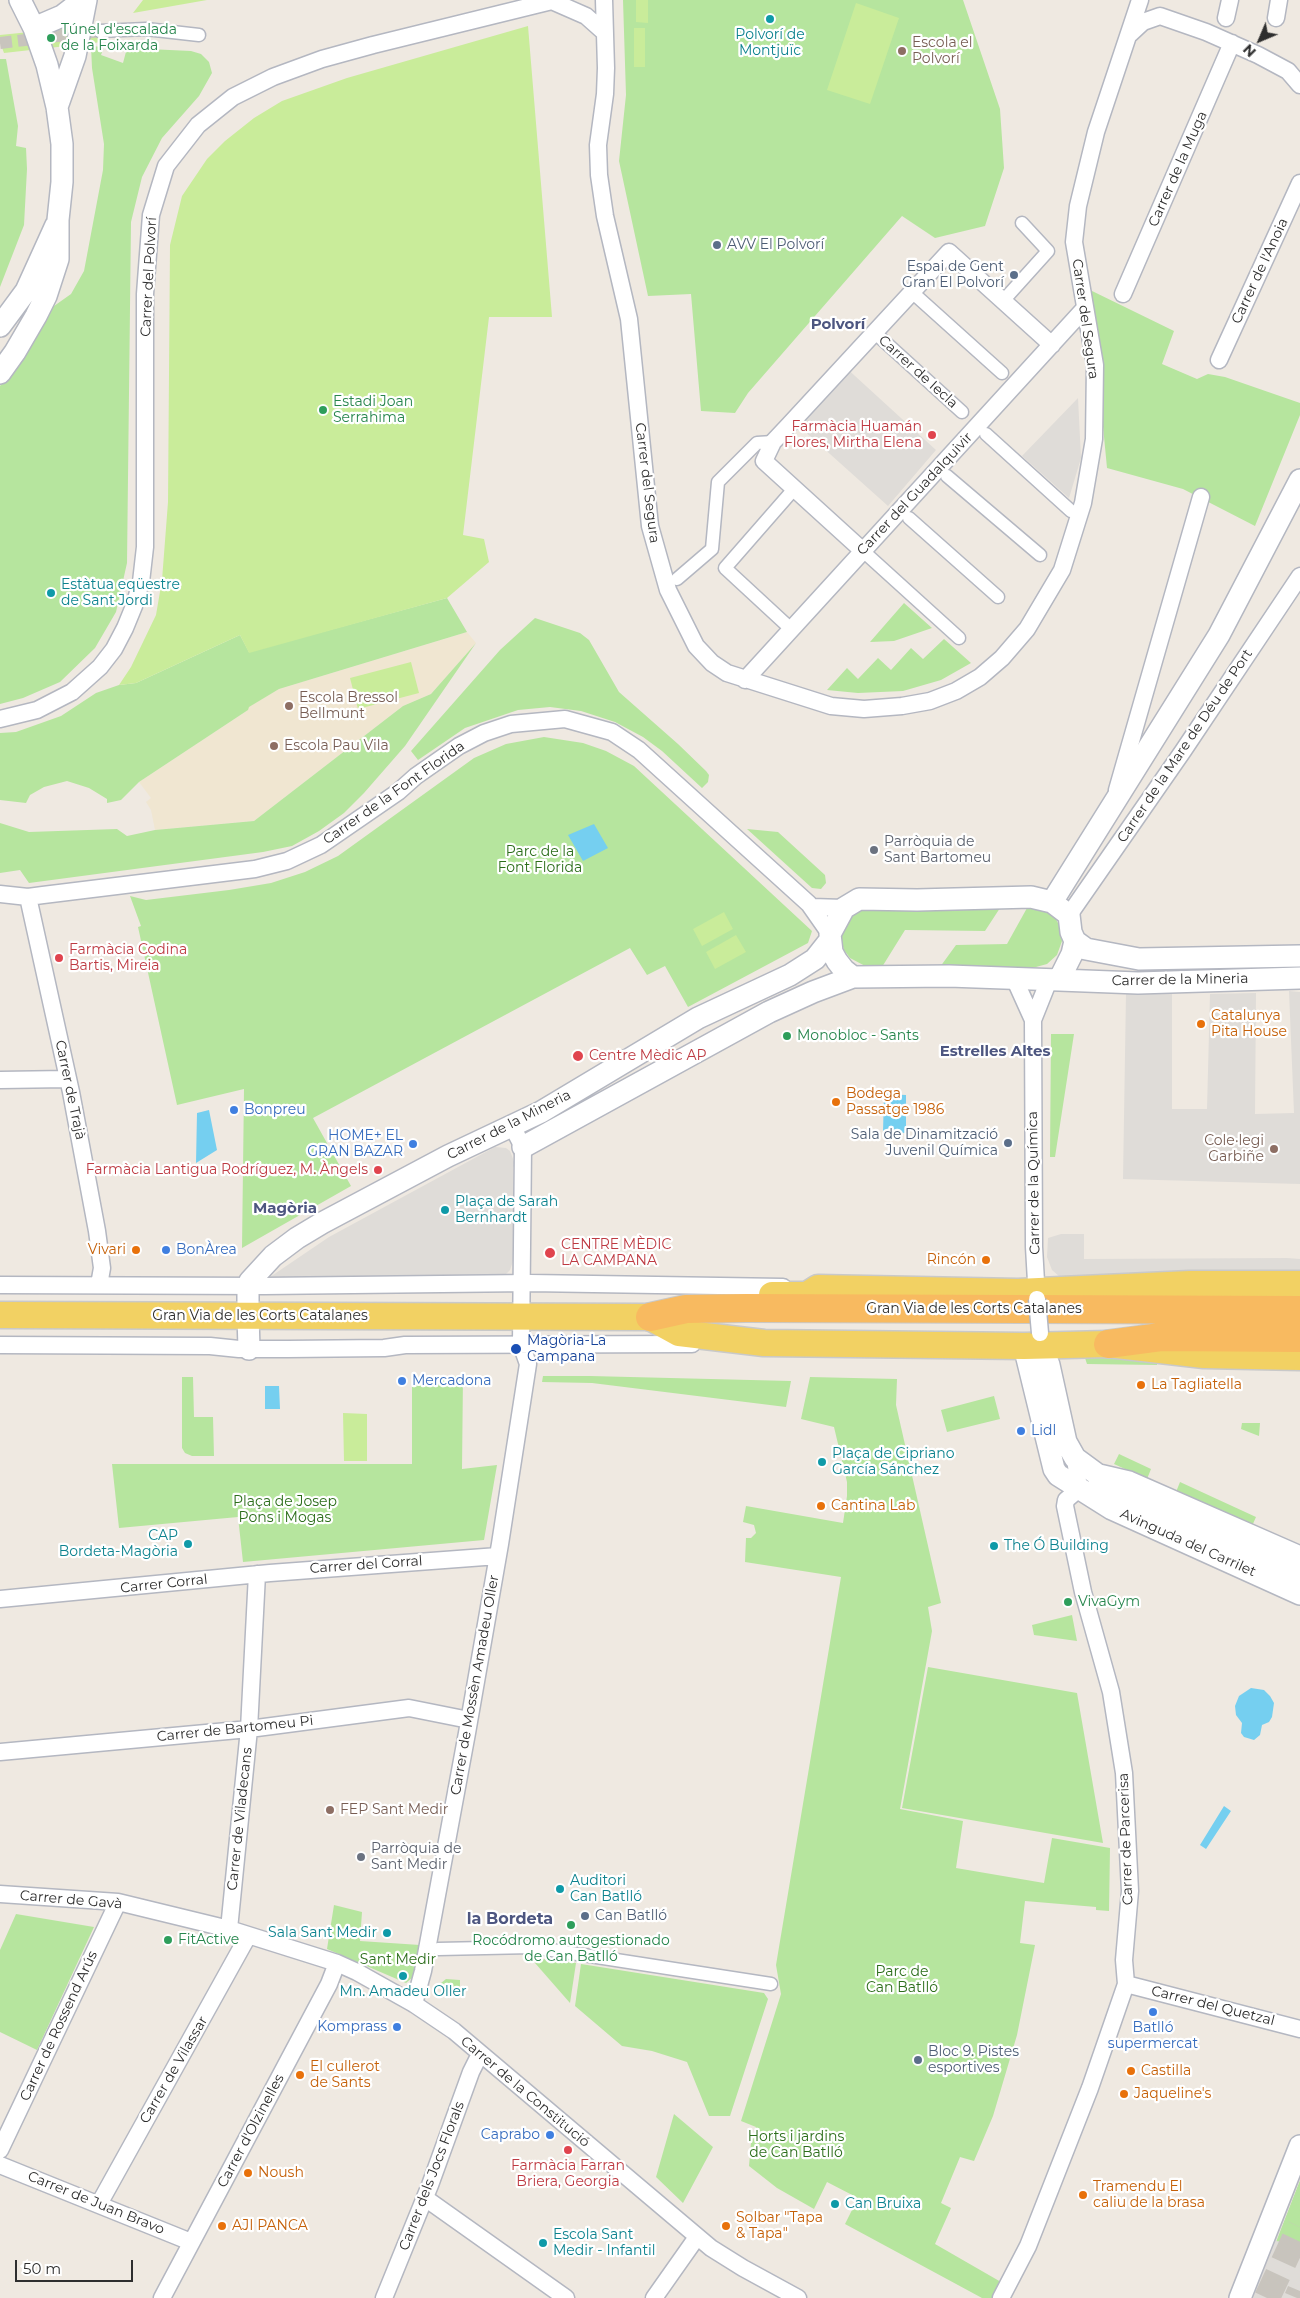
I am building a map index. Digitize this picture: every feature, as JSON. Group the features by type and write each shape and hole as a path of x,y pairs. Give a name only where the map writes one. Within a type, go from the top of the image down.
{"highway":[{"path":"1069,1291 1105,1296 1300,1296"},
{"name":"Gran Via de les Corts Catalanes","path":"650,1317 686,1309 746,1308 1300,1310"},
{"name":"Gran Via de les Corts Catalanes","path":"650,1317 736,1324 1300,1326"},
{"path":"1108,1344 1161,1337 1300,1338"}],"main road":[{"path":"1300,1284 1190,1284 1069,1291 1037,1295 818,1288 807,1295 705,1295 674,1300 650,1317 679,1332 764,1343 1035,1342 1108,1344 1204,1355 1300,1357"},
{"name":"Gran Via de les Corts Catalanes","path":"0,1315 650,1317"}],"street":[{"path":"0,373 15,352 46,296 58,259 62,144 57,107 47,65 34,28 20,0"},
{"path":"34,28 62,16 85,0"},
{"path":"57,107 75,56 85,0"},
{"name":"Carrer del Segura","path":"604,0 605,94 598,145 599,175 605,216 629,319 650,526 668,590 696,646 712,663 727,673 831,706 864,709 902,706 930,701 956,692 980,677 1002,658 1027,628 1062,570 1083,503 1094,444 1095,364 1074,242 1078,206 1096,132 1140,0"},
{"path":"1148,0 1154,14 1232,43 1278,64 1288,71 1300,85"},
{"path":"1226,18 1230,0"},
{"path":"1276,18 1280,0"},
{"name":"Carrer del Polvorí","path":"0,719 37,710 72,692 100,667 114,649 134,606 141,582 145,546 145,294 151,215 166,166 198,125 233,97 274,77 322,59 555,1 586,16 604,32"},
{"path":"1129,35 1143,22 1160,16"},
{"path":"100,31 146,30 199,35"},
{"name":"Carrer de la Muga","path":"1123,294 1232,43"},
{"name":"Carrer de l'Anoia","path":"1219,360 1300,183"},
{"path":"0,326 26,292 58,220"},
{"path":"1003,301 1048,251 1022,223"},
{"path":"959,638 764,461 773,442 949,252 1052,345"},
{"path":"913,293 1002,373"},
{"name":"Carrer del Guadalquivir","path":"745,680 1085,308"},
{"name":"Carrer de Iecla","path":"874,332 962,412"},
{"path":"986,434 1071,511"},
{"path":"677,579 712,549 718,482 757,443 773,442"},
{"path":"947,476 1040,555"},
{"name":"Carrer de la Mare de Déu de Port","path":"1061,909 1112,806 1219,635 1300,480"},
{"path":"791,629 725,568 794,489"},
{"name":"Carrer de la Mare de Déu de Port","path":"1112,806 1200,497"},
{"path":"909,518 998,597"},
{"name":"Carrer de la Mare de Déu de Port","path":"1061,909 1184,751 1300,576"},
{"name":"Carrer de la Font Florida","path":"0,894 28,897 255,869 287,861 321,844 398,792 416,776 459,746 484,733 511,724 565,719 612,732 639,750 812,907 814,914 830,937"},
{"path":"812,907 844,908 859,898 917,900 1025,896 1061,909 1075,941 1072,954 1054,980"},
{"name":"Carrer de Trajà","path":"28,897 68,1079 102,1268 99,1285"},
{"name":"Carrer de la Mineria","path":"248,1286 252,1277 273,1256 305,1233 448,1156 541,1112 698,1018 790,975 815,959 830,937 844,908"},
{"path":"830,937 832,952 839,964 853,977"},
{"name":"Carrer de la Mineria","path":"1075,941 1086,949 1139,959 1300,956"},
{"name":"Carrer de la Mineria","path":"523,1147 769,1012 813,992 853,977 949,976 1138,983 1300,978"},
{"name":"Carrer de la Química","path":"1014,978 1033,1020 1034,1246 1037,1295 1035,1342"},
{"name":"Carrer de la Química","path":"1033,1020 1054,980"},
{"path":"0,1080 68,1079"},
{"path":"512,1126 523,1147 521,1344"},
{"path":"0,1285 248,1286 521,1283 818,1288"},
{"path":"248,1286 249,1349"},
{"path":"1035,1342 1049,1365 1066,1442 1075,1458 1073,1485 1058,1475 1054,1468 1035,1342"},
{"path":"0,1345 202,1346 249,1349 521,1344 764,1343"},
{"name":"Carrer de Mossèn Amadeu Oller","path":"414,2004 423,1972 498,1556 528,1364 521,1344"},
{"name":"Avinguda del Carrilet","path":"1075,1458 1127,1498"},
{"name":"Avinguda del Carrilet","path":"1099,1475 1129,1482 1300,1557"},
{"name":"Avinguda del Carrilet","path":"1073,1485 1127,1498 1300,1576"},
{"name":"Avinguda del Carrilet","path":"1073,1485 1112,1509 1300,1594"},
{"name":"Carrer de Parcerisa","path":"1001,2298 1028,2246 1090,2088 1126,1984 1124,1960 1130,1891 1124,1772 1111,1692 1083,1592 1065,1506 1073,1485"},
{"name":"Carrer del Corral","path":"257,1582 498,1556"},
{"name":"Carrer Corral","path":"0,1599 257,1582"},
{"name":"Carrer de Viladecans","path":"229,1929 249,1729 257,1582"},
{"name":"Carrer de Bartomeu Pi","path":"0,1752 249,1729 409,1708 469,1720"},
{"name":"Carrer de Gavà","path":"0,1894 118,1902 229,1929"},
{"name":"Carrer de Rossend Arús","path":"0,2150 118,1902"},
{"name":"Carrer de la Constitució","path":"229,1929 338,1963 414,2004 454,2031 697,2237 742,2268 798,2298"},
{"name":"Carrer de Vilassar","path":"99,2204 248,1936"},
{"path":"438,1949 532,1947 771,1984"},
{"name":"Carrer d'Olzinelles","path":"162,2298 329,1984 338,1963"},
{"name":"Carrer del Quetzal","path":"1126,1984 1300,2029"},
{"name":"Carrer dels Jocs Florals","path":"384,2298 425,2198 471,2072 480,2054"},
{"path":"1240,2298 1300,2146"},
{"name":"Carrer de Juan Bravo","path":"0,2165 191,2242"},
{"path":"425,2198 566,2298"},
{"path":"654,2298 697,2237"}],"shaded area":[{"path":"843,365 936,450 888,506 792,420"},
{"path":"1078,398 1081,458 1069,498 1022,456"},
{"name":"Escola Pau Vila","path":"467,632 476,643 431,694 403,706 254,821 155,830 151,810 146,802 151,798 139,782 248,710 248,707 279,689"},
{"path":"1289,991 1300,992 1300,1184 1123,1179 1126,993 1172,994 1172,1109 1207,1109 1210,994 1256,993 1255,1114 1294,1113"},
{"name":"Plaça de Sarah Bernhardt","path":"495,1147 506,1148 510,1151 515,1164 513,1168 513,1261 510,1270 504,1276 270,1277 329,1237"},
{"path":"1061,1234 1084,1234 1084,1259 1300,1259 1300,1276 1060,1277 1052,1270 1047,1257 1048,1238"},
{"path":"1300,2164 1300,2180 1276,2241 1300,2244 1300,2298 1247,2298"}],"green space":[{"path":"143,0 207,0 133,13"},
{"path":"623,0 963,0 1000,109 1004,168 985,226 935,238 902,216 748,393 735,413 701,411 691,294 648,296 619,161 626,95"},
{"path":"636,0 648,0 648,23 636,22"},
{"path":"856,3 899,18 870,104 827,90"},
{"name":"Túnel d'escalada de la Foixarda","path":"99,25 102,42 4,53 0,42 0,35"},
{"name":"Estadi Joan Serrahima","path":"528,26 552,317 489,317 463,535 484,539 489,562 447,598 249,653 240,635 136,683 119,685 131,667 156,615 162,580 168,502 170,245 182,196 207,159 225,141 254,118 282,101 347,78"},
{"path":"634,28 645,28 645,67 634,67"},
{"path":"91,46 104,47 101,55 123,63 127,48 191,51 201,54 209,62 212,73 199,96 162,138 142,177 131,222 127,563 116,612 95,648 60,682 23,698 0,704 0,386 18,363 47,311 71,294 84,271 103,170 104,144 92,68"},
{"path":"0,59 6,59 18,126 16,146 26,148 27,169 24,225 0,287"},
{"path":"1090,290 1174,331 1162,364 1197,379 1208,374 1225,377 1300,403 1300,415 1255,526 1183,489 1107,468"},
{"path":"447,598 467,632 279,689 249,707 248,710 139,782 121,800 107,803 107,799 89,788 67,781 44,787 30,795 26,803 0,800 0,733 16,732 61,716 96,693 119,685 136,683 240,635 249,652"},
{"path":"904,603 932,628 894,641 870,642"},
{"path":"535,618 580,633 589,640 619,692 706,771 709,775 708,782 702,788 662,751 643,737 615,722 581,711 550,707 518,710 465,728 418,760 411,751 500,650"},
{"path":"944,639 971,663 941,680 903,691 858,693 827,690 847,668 858,679 878,658 891,670 911,648 923,659"},
{"path":"476,643 405,746 364,793 344,813 319,831 292,846 263,852 29,883 20,870 0,873 0,823 29,832 117,829 127,836 155,830 254,821 403,706 431,694"},
{"path":"411,662 419,693 358,709 350,678"},
{"name":"Parc de la Font Florida","path":"544,737 583,743 606,751 634,766 812,931 808,943 688,1007 665,966 647,975 630,948 313,1118 351,1186 242,1248 244,1089 177,1105 138,927 141,926 130,896 146,900 229,890 271,883 305,872 338,856 474,758 506,744"},
{"path":"747,829 778,832 825,875 826,883 821,889 812,888"},
{"path":"869,908 1000,908 985,931 905,930 882,967 867,967 850,958 844,950 841,940 843,928 848,918 859,910"},
{"path":"1027,908 1041,909 1048,912 1056,919 1061,929 1062,941 1057,955 1047,964 1036,967 940,967 956,945 1007,944"},
{"path":"724,912 733,929 702,946 693,929"},
{"path":"736,935 746,952 715,969 706,952"},
{"path":"1051,1034 1074,1034 1055,1157 1050,1157"},
{"path":"1084,1355 1157,1360 1157,1365 1087,1364"},
{"name":"Plaça de Josep Pons i Mogas","path":"463,1376 462,1469 497,1465 484,1540 243,1562 238,1517 119,1528 112,1464 412,1464 412,1377"},
{"path":"543,1376 791,1381 786,1407 592,1383 542,1382"},
{"path":"182,1377 193,1377 194,1417 213,1417 214,1456 192,1456 185,1453 182,1448"},
{"name":"Parc de Can Batlló","path":"810,1377 897,1379 896,1405 941,1603 928,1607 932,1631 900,1809 963,1821 956,1868 1044,1883 1052,1838 1110,1848 1109,1911 1096,1910 1096,1907 1025,1901 1020,1943 1035,1945 1017,2035 993,2116 974,2161 960,2157 941,2203 951,2208 935,2244 1001,2282 992,2298 982,2298 845,2224 858,2198 827,2182 814,2209 777,2188 749,2166 751,2143 756,2127 741,2121 781,1994 776,1965 841,1577 745,1562 746,1538 751,1538 756,1533 754,1525 743,1522 746,1506 843,1523 847,1482 834,1427 801,1419"},
{"path":"994,1396 1000,1419 947,1432 941,1410"},
{"path":"343,1413 367,1414 367,1461 344,1461"},
{"path":"1242,1423 1260,1423 1259,1436 1241,1429"},
{"path":"1119,1454 1151,1469 1147,1479 1114,1464"},
{"path":"1180,1482 1256,1517 1252,1526 1176,1492"},
{"path":"1072,1615 1077,1641 1034,1635 1032,1625"},
{"path":"928,1667 1077,1693 1103,1843 902,1808"},
{"name":"Sant Medir","path":"334,1905 362,1912 360,1941 420,1945 413,1977 406,1983 327,1949"},
{"path":"16,1914 94,1927 37,2050 0,2032 0,1950"},
{"path":"534,1958 576,1963 570,2003 535,1963"},
{"path":"581,1964 764,1993 768,1999 730,2116 709,2116 687,2062 652,2051 622,2046 575,2006"},
{"path":"446,1979 460,1980 460,1992 449,1994 443,1991 441,1983"},
{"path":"674,2114 713,2147 683,2203 656,2177"},
{"path":"1300,2180 1300,2244 1276,2242 1293,2198"}],"water":[{"path":"594,824 608,848 583,861 568,835"},
{"path":"884,1094 906,1095 906,1133 883,1132"},
{"path":"209,1110 217,1150 196,1163 197,1113"},
{"path":"265,1386 279,1386 280,1409 265,1409"},
{"path":"1251,1688 1264,1690 1274,1703 1272,1717 1269,1722 1262,1725 1260,1735 1254,1740 1244,1737 1241,1733 1242,1723 1236,1715 1235,1706 1239,1696"},
{"path":"1224,1806 1231,1811 1206,1849 1200,1845"}],"tunnel":[{"path":"0,43 100,31"},
{"path":"1267,2298 1300,2227"},
{"path":"1297,2298 1300,2291"}],"place":[{"name":"Polvorí de Montjuïc","path":"770,19"},
{"name":"Túnel d'escalada de la Foixarda","path":"51,38"},
{"name":"Escola el Polvorí","path":"902,51"},
{"name":"AVV El Polvorí","path":"717,245"},
{"name":"Espai de Gent Gran El Polvorí","path":"1014,275"},
{"name":"Estadi Joan Serrahima","path":"323,410"},
{"name":"Farmàcia Huamán Flores, Mirtha Elena","path":"932,435"},
{"name":"Estàtua eqüestre de Sant Jordi","path":"51,593"},
{"name":"Escola Bressol Bellmunt","path":"289,706"},
{"name":"Escola Pau Vila","path":"274,746"},
{"name":"Parròquia de Sant Bartomeu","path":"874,850"},
{"name":"Farmàcia Codina Bartis, Mireia","path":"59,958"},
{"name":"Catalunya Pita House","path":"1201,1024"},
{"name":"Monobloc - Sants","path":"787,1036"},
{"name":"Centre Mèdic AP","path":"578,1056"},
{"name":"Bodega Passatge 1986","path":"836,1102"},
{"name":"Bonpreu","path":"234,1110"},
{"name":"Sala de Dinamització Juvenil Química","path":"1008,1143"},
{"name":"HOME+ EL GRAN BAZAR","path":"413,1144"},
{"name":"Cole·legi Garbiñe","path":"1274,1149"},
{"name":"Farmàcia Lantigua Rodríguez, M. Àngels","path":"378,1170"},
{"name":"Plaça de Sarah Bernhardt","path":"445,1210"},
{"name":"Vivari","path":"136,1250"},
{"name":"BonÀrea","path":"166,1250"},
{"name":"CENTRE MÈDIC LA CAMPANA","path":"550,1253"},
{"name":"Rincón","path":"986,1260"},
{"name":"Magòria-La Campana","path":"516,1349"},
{"name":"Mercadona","path":"402,1381"},
{"name":"La Tagliatella","path":"1141,1385"},
{"name":"Lidl","path":"1021,1431"},
{"name":"Plaça de Cipriano García Sánchez","path":"822,1462"},
{"name":"Cantina Lab","path":"821,1506"},
{"name":"CAP Bordeta-Magòria","path":"188,1544"},
{"name":"The Ó Building","path":"994,1546"},
{"name":"VivaGym","path":"1068,1602"},
{"name":"FEP Sant Medir","path":"330,1810"},
{"name":"Parròquia de Sant Medir","path":"361,1857"},
{"name":"Auditori Can Batlló","path":"560,1889"},
{"name":"Can Batlló","path":"585,1916"},
{"name":"Rocódromo autogestionado de Can Batlló","path":"571,1925"},
{"name":"Sala Sant Medir","path":"387,1933"},
{"name":"FitActive","path":"168,1940"},
{"name":"Mn. Amadeu Oller","path":"403,1976"},
{"name":"Batlló supermercat","path":"1153,2012"},
{"name":"Komprass","path":"397,2027"},
{"name":"Bloc 9. Pistes esportives","path":"918,2060"},
{"name":"Castilla","path":"1131,2071"},
{"name":"El cullerot de Sants","path":"300,2075"},
{"name":"Jaqueline's","path":"1124,2094"},
{"name":"Caprabo","path":"550,2135"},
{"name":"Farmàcia Farran Briera, Georgia","path":"568,2150"},
{"name":"Noush","path":"248,2173"},
{"name":"Tramendu El caliu de la brasa","path":"1083,2195"},
{"name":"Can Bruixa","path":"835,2204"},
{"name":"AJI PANCA","path":"222,2226"},
{"name":"Solbar \"Tapa & Tapa\"","path":"726,2226"},
{"name":"Escola Sant Medir - Infantil","path":"543,2243"}],"district":[{"name":"Polvorí","path":"838,325"},
{"name":"Estrelles Altes","path":"995,1052"},
{"name":"Magòria","path":"285,1209"},
{"name":"la Bordeta","path":"510,1919"}],"park label":[{"name":"Horts i jardins de Can Batlló","path":"796,2146"}]}
